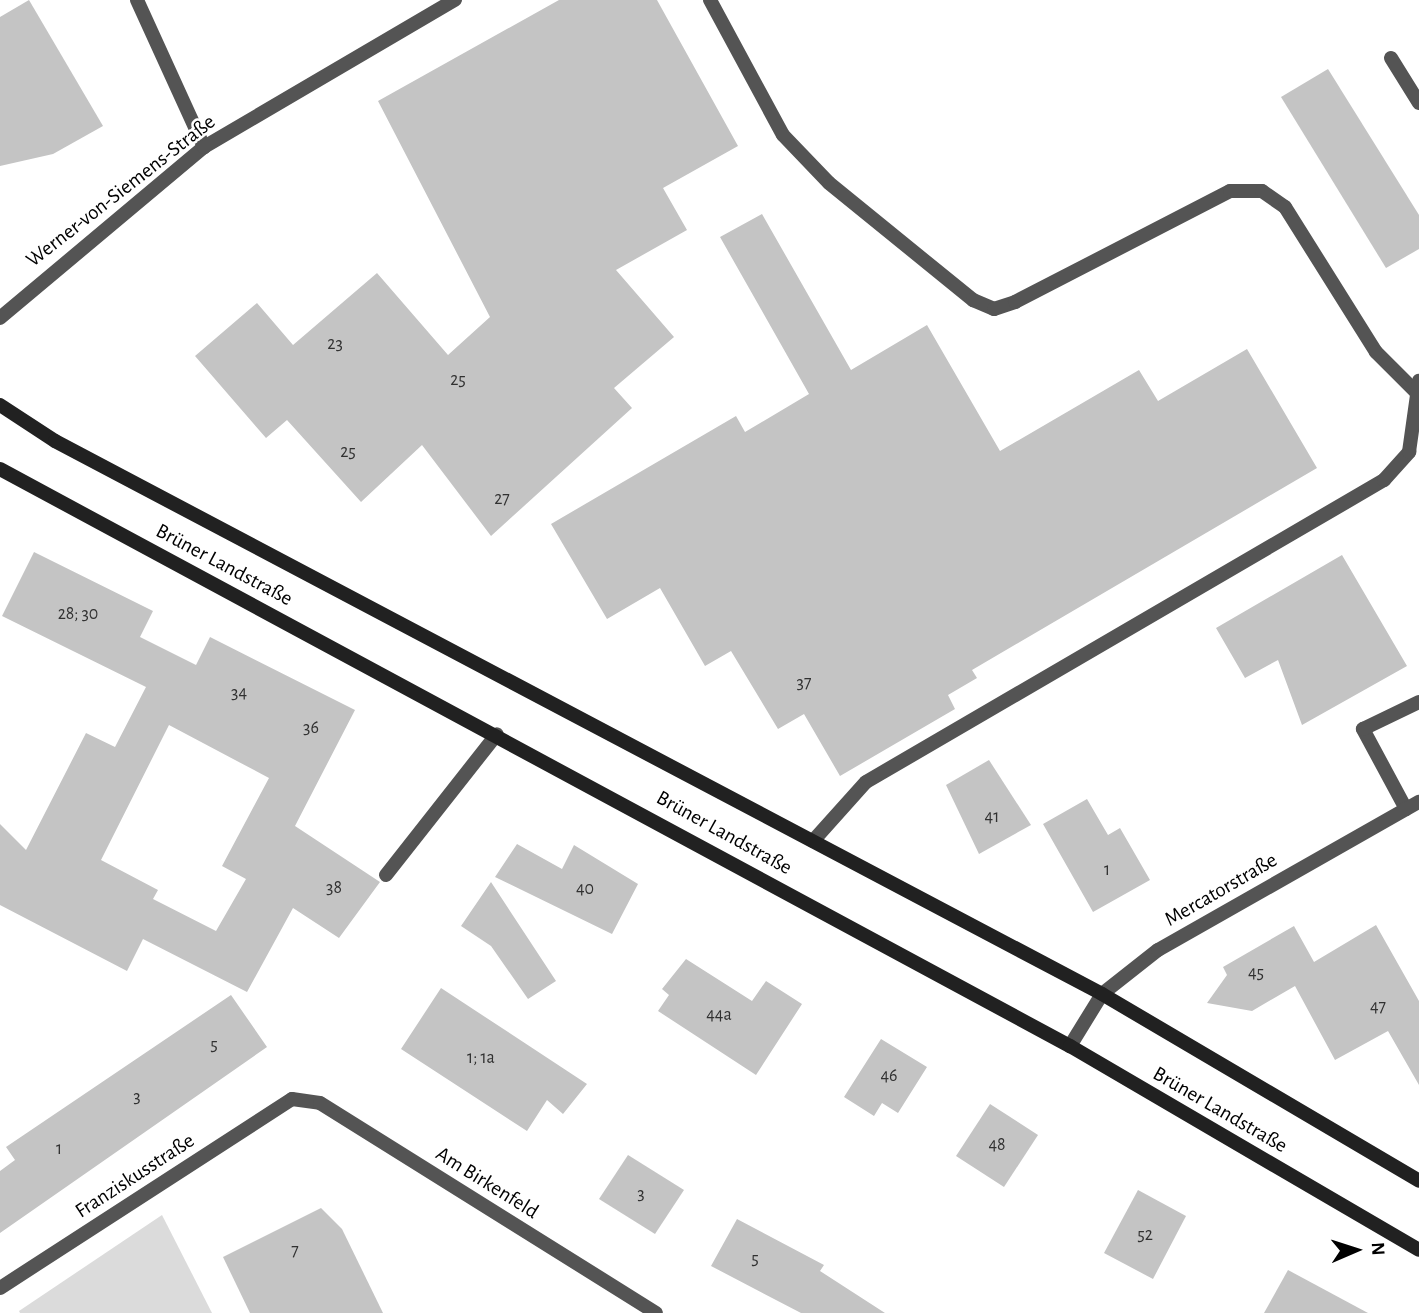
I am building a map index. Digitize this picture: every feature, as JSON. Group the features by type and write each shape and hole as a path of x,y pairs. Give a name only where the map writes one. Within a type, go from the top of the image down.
{"main road":[{"name":"Brüner Landstraße","path":"0,405 55,441 1102,994 1419,1181"},
{"name":"Brüner Landstraße","path":"0,468 497,734 1070,1046 1419,1250"}],"street":[{"path":"137,0 204,147"},
{"name":"Werner-von-Siemens-Straße","path":"0,318 204,147 455,0"},
{"path":"710,0 783,135 829,183 973,300 994,309 1015,302 1230,191 1262,191 1285,207 1376,352 1418,387 1409,452 1384,480 866,782 813,841"},
{"path":"1391,58 1419,103"},
{"path":"1406,809 1363,729 1419,702"},
{"path":"386,876 497,734"},
{"name":"Mercatorstraße","path":"1070,1046 1102,994 1158,950 1419,802"},
{"name":"Franziskusstraße","path":"0,1288 292,1099"},
{"name":"Am Birkenfeld","path":"292,1099 320,1103 656,1313"}],"shaded area":[{"path":"162,1215 212,1313 20,1313 19,1311"}],"building":[{"path":"29,0 103,126 53,154 0,166 0,17"},
{"path":"559,0 657,0 738,146 663,188 687,230 616,270 674,337 614,388 632,408 491,536 422,445 361,502 287,420 266,438 195,356 257,303 293,345 377,273 448,355 490,317 378,101"},
{"path":"1328,69 1419,215 1419,249 1386,268 1281,97"},
{"path":"762,214 851,370 927,325 1000,451 1139,370 1158,401 1247,349 1317,468 972,670 977,678 948,695 955,709 840,776 804,714 778,729 731,651 705,666 660,588 607,619 551,524 736,416 745,432 809,394 720,237"},
{"path":"34,552 153,611 140,637 196,665 210,637 355,710 295,826 380,882 339,938 293,908 247,992 143,939 127,971 0,905 0,824 26,850 86,733 115,747 146,687 2,616","holes":["169,725 269,778 222,866 246,879 216,931 153,899 158,890 101,860"]},
{"path":"1342,555 1407,666 1302,725 1278,660 1245,678 1216,628"},
{"path":"989,760 1031,825 979,854 946,785"},
{"path":"1087,799 1108,835 1120,828 1150,880 1093,912 1043,824"},
{"path":"517,844 562,869 574,845 638,884 612,934 495,877"},
{"path":"491,882 556,981 528,999 491,946 461,926"},
{"path":"1376,925 1419,1001 1419,1085 1388,1031 1335,1060 1295,986 1252,1011 1207,1003 1227,975 1223,967 1294,926 1314,962"},
{"path":"686,959 752,1001 766,981 802,1004 756,1075 658,1011 669,995 662,989"},
{"path":"441,988 587,1084 563,1114 547,1100 527,1131 401,1049"},
{"path":"231,995 267,1047 0,1233 0,1171 15,1160 6,1147"},
{"path":"881,1039 927,1067 898,1113 882,1103 874,1116 844,1097"},
{"path":"990,1104 1038,1135 1004,1187 956,1156"},
{"path":"628,1155 684,1190 655,1234 599,1199"},
{"path":"1138,1190 1186,1216 1153,1279 1104,1253"},
{"path":"321,1208 342,1229 383,1313 250,1313 223,1257"},
{"path":"737,1219 824,1265 820,1271 885,1313 801,1313 711,1266"},
{"path":"1288,1270 1368,1313 1264,1313"}]}
